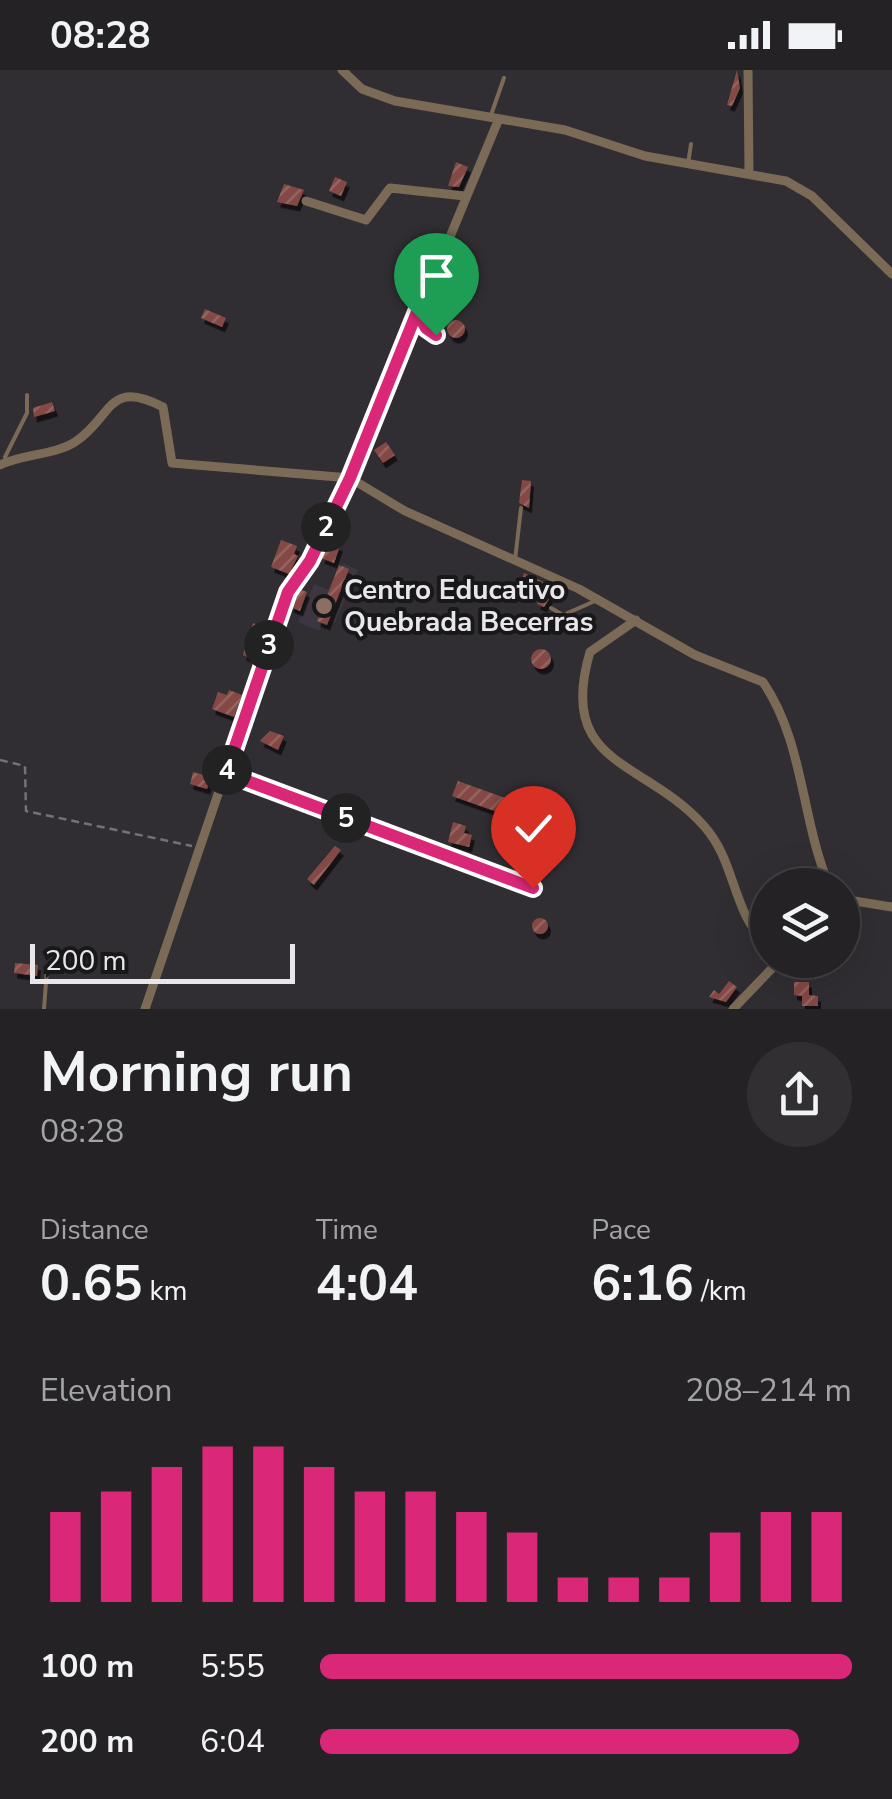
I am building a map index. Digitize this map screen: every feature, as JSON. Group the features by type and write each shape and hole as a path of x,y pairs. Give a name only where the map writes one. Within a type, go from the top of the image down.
{"street":[{"path":"342,70 362,89 395,100 565,130 688,165 786,182 812,196 892,274"},
{"path":"748,70 750,173"},
{"path":"146,1009 288,592 310,561 350,478 494,120"},
{"path":"306,202 366,220 390,188 465,196"},
{"path":"4,460 74,442 116,400 140,396 162,407 169,423 172,464 350,478 374,496 598,600 695,655 763,682 796,752 802,798 824,868"},
{"path":"636,620 590,652 585,717 590,740 604,753 660,785 704,826 726,856 750,923"},
{"path":"226,773 533,888"},
{"path":"860,902 892,908"},
{"path":"733,1009 763,978"}],"lane":[{"path":"494,120 504,78"},
{"path":"688,165 691,144"},
{"path":"417,312 426,328 444,337"},
{"path":"4,460 26,412 27,395"},
{"path":"515,560 520,508"},
{"path":"550,608 563,616 598,600"},
{"path":"44,1009 47,969"}],"path":[{"path":"0,760 25,766 26,811 203,845"}],"shaded area":[{"name":"Centro Educativo Quebrada Becerras","path":"343,563 358,570 334,624 324,620 319,631 298,622 314,584 331,591"}],"building":[{"path":"737,70 740,88 732,106 727,105"},
{"path":"456,162 468,167 459,187 448,186"},
{"path":"335,177 347,182 341,196 329,191"},
{"path":"284,184 304,190 297,206 277,202"},
{"path":"205,309 226,318 222,327 201,318"},
{"path":"456,320 465,329 456,338 447,329"},
{"path":"52,402 55,411 34,417 33,408"},
{"path":"386,442 395,455 383,463 374,450"},
{"path":"522,480 531,481 529,508 519,503"},
{"name":"Centro Educativo Quebrada Becerras","path":"281,540 297,546 294,554 298,556 289,574 271,567"},
{"path":"329,541 340,546 334,563 321,558"},
{"path":"339,565 349,569 327,625 317,621"},
{"path":"524,573 556,588 544,607 537,604 542,592 520,584"},
{"path":"299,589 307,592 300,611 290,607"},
{"path":"253,623 265,628 255,660 243,655"},
{"path":"541,649 551,659 541,669 531,659"},
{"path":"229,690 242,695 234,717 212,709 218,692 227,695"},
{"path":"270,731 284,736 278,750 260,741"},
{"path":"193,772 211,777 207,789 190,784"},
{"path":"458,781 508,799 503,814 452,796"},
{"path":"453,822 466,826 464,833 472,835 469,847 448,842"},
{"path":"335,846 341,850 314,885 307,879"},
{"path":"540,918 548,926 540,934 532,926"},
{"path":"15,963 38,965 37,976 14,973"},
{"path":"729,981 737,987 726,1002 709,997 714,990 719,994"},
{"path":"794,982 809,982 809,995 818,996 818,1006 802,1006 802,996 794,995"}],"place":[{"name":"Centro Educativo Quebrada Becerras","path":"324,606"}],"route":[{"path":"436,335 426,328 417,312 350,478 310,561 288,592 226,773 533,888"}]}
